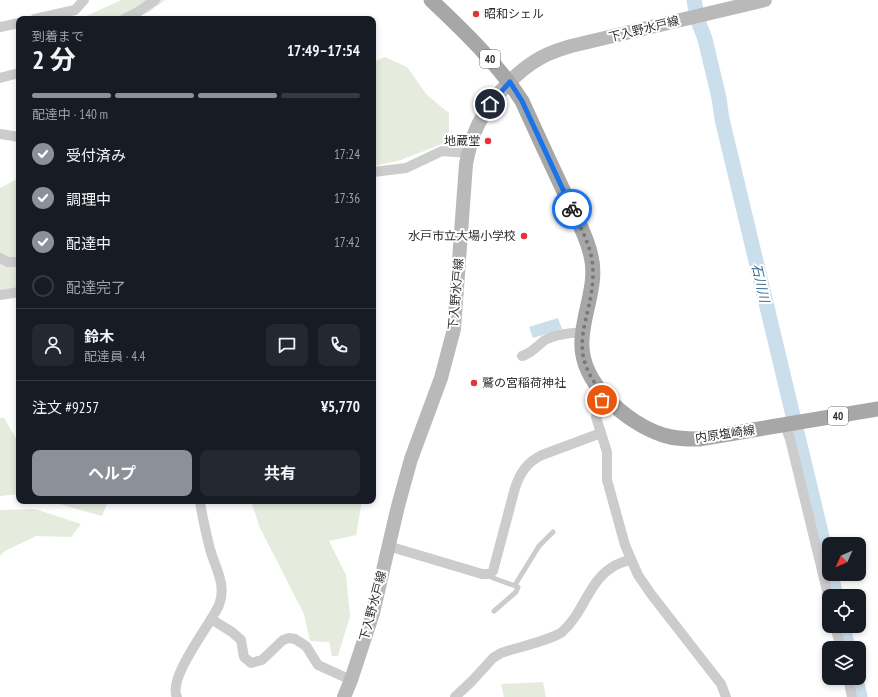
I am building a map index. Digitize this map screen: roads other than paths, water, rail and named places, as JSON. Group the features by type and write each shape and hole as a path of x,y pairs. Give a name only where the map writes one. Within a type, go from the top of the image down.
{"main road":[{"name":"内原塩崎線","path":"431,0 510,82 522,101 582,229 590,252 593,272 592,285 582,333 586,364 594,381 605,396 624,414 643,426 664,435 675,438 699,439 878,410"},
{"name":"下入野水戸線","path":"344,697 351,680 372,613 411,458 441,378 454,329 458,298 465,177 468,153 473,135 480,119 490,104 510,82 532,63 553,52 578,44 765,0"}],"street":[{"path":"48,16 74,10 84,0"},
{"path":"130,16 155,0"},
{"path":"0,27 16,24"},
{"path":"0,78 16,74"},
{"path":"0,134 16,137"},
{"path":"376,172 406,168 442,151 468,153"},
{"path":"0,258 8,262 16,262"},
{"path":"0,295 16,292"},
{"path":"522,356 526,355 547,339 573,332 582,333"},
{"path":"605,396 598,408 596,417 607,452 607,480 630,559 638,575 651,594 721,684 726,697"},
{"path":"791,424 790,439 827,589"},
{"path":"388,546 482,574 489,574 493,571 514,488 524,468 542,455 601,434"},
{"path":"177,697 175,688 177,681 193,648 219,604 222,589 221,579 205,531 200,504"},
{"path":"455,697 493,658 501,653 561,633 572,622 594,585 605,572 612,567 630,559"},
{"path":"211,619 242,640 244,657 251,663 262,660 283,640 289,638 295,639 306,646 318,665 351,680"},
{"path":"849,685 852,697"}],"lane":[{"path":"515,585 539,546 553,532"},
{"path":"489,574 493,578 518,587 516,592 494,611"}],"water":[{"path":"558,318 562,329 533,338 529,327"}],"waterway":[{"name":"石川川","path":"694,0 698,21 705,39 719,98 722,119 822,537"},
{"name":"石川川","path":"833,581 834,589"},
{"name":"石川川","path":"845,633 846,641"},
{"name":"石川川","path":"857,685 860,697"}],"place":[{"name":"昭和シェル","path":"476,14"},
{"name":"地蔵堂","path":"488,141"},
{"name":"水戸市立大場小学校","path":"524,236"},
{"name":"鷲の宮稲荷神社","path":"474,383"}]}
